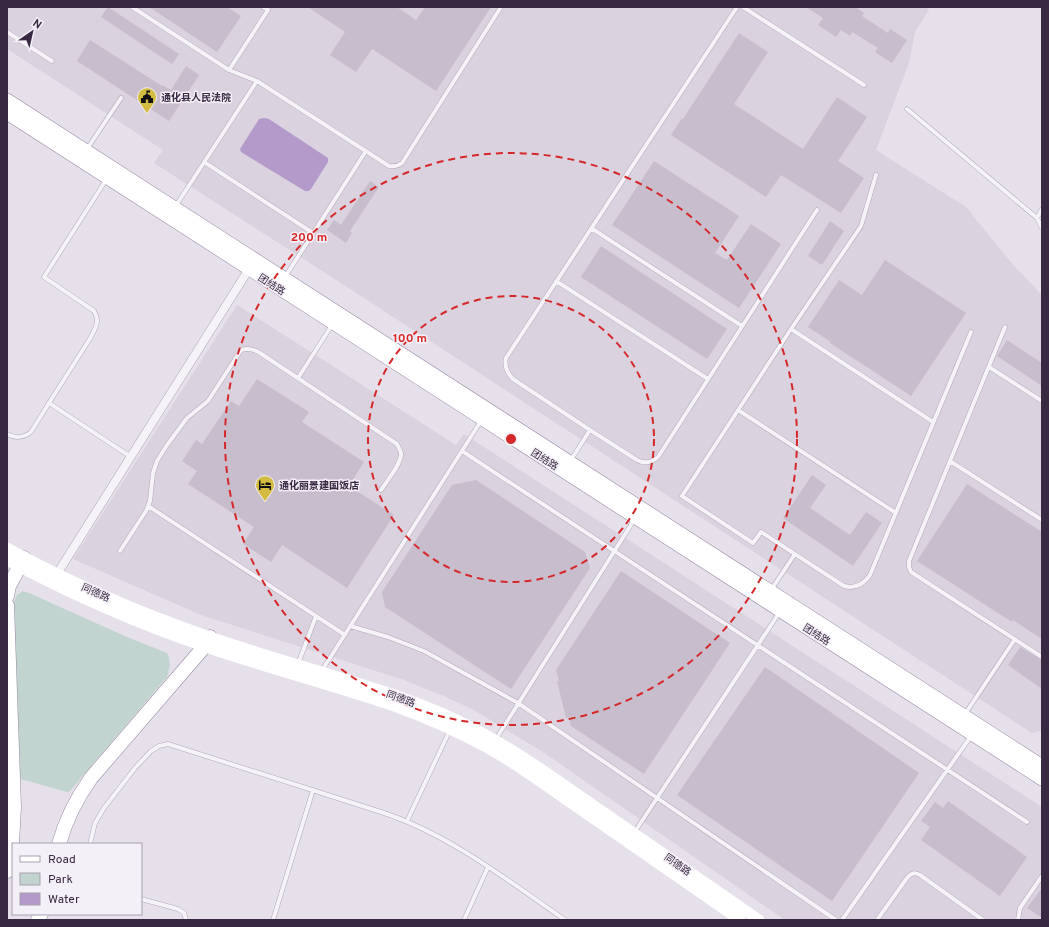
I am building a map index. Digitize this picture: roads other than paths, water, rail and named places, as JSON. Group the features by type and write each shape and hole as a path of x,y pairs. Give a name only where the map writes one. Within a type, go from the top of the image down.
{"highway":[{"name":"团结路","path":"7,100 1042,766"},
{"name":"团结路","path":"7,113 1042,779"},
{"path":"7,596 9,586 22,562"},
{"path":"7,605 14,807 12,843 7,871"},
{"path":"60,843 69,815 82,790 207,642"}],"main road":[{"name":"同德路","path":"7,548 22,562 52,584 163,632 298,665 376,689 424,706 455,720 495,740 544,771 759,920"},
{"name":"同德路","path":"7,560 22,562 57,574 167,622 207,642 397,707 451,729 485,747 538,780 740,920"}],"street":[{"path":"57,574 249,269"}],"lane":[{"path":"132,7 229,70 257,81 389,166 397,166 402,163 501,7"},
{"path":"229,70 268,10 263,7"},
{"path":"737,7 506,358 507,373 513,379 640,462 650,462 658,457 817,210"},
{"path":"742,7 864,85"},
{"path":"7,32 52,61"},
{"path":"174,208 257,81"},
{"path":"86,151 121,98"},
{"path":"907,109 1037,218 1042,228"},
{"path":"284,278 366,151"},
{"path":"204,162 313,233"},
{"path":"876,176 861,226 791,329 682,496 753,543 762,532 844,586 853,587 860,585 870,575 971,332"},
{"path":"7,434 16,438 24,437 31,432 96,327 98,321 94,311 44,277 107,178"},
{"path":"1037,218 1042,209"},
{"path":"591,228 742,326"},
{"path":"556,281 708,379"},
{"path":"298,378 333,323"},
{"path":"1005,327 909,560 910,570 1042,657"},
{"path":"791,329 934,422"},
{"path":"120,551 146,511 151,494 151,480 167,445 187,418 208,401 241,350 249,349 256,351 396,444 401,453 400,461 381,490"},
{"path":"989,367 1042,401"},
{"path":"49,403 131,456"},
{"path":"738,410 896,513"},
{"path":"321,672 482,419"},
{"path":"570,462 590,430"},
{"path":"462,451 1027,822"},
{"path":"950,461 1042,520"},
{"path":"148,506 345,635"},
{"path":"495,740 636,518"},
{"path":"771,591 795,554"},
{"path":"634,833 780,611"},
{"path":"298,665 316,616"},
{"path":"350,626 388,637 424,651 518,703 836,920"},
{"path":"964,716 1015,639"},
{"path":"407,821 451,729"},
{"path":"842,920 972,734"},
{"path":"90,843 95,823 104,808 135,768 151,751 158,746 168,744 407,821 426,830 480,861 565,920"},
{"path":"273,920 312,790"},
{"path":"464,920 488,867"},
{"path":"877,920 907,878 914,873 920,875 983,920"},
{"path":"1018,920 1020,908 1042,876"},
{"path":"142,899 178,909 184,913 186,920"}],"water":[{"path":"259,119 269,119 328,158 328,162 309,191 305,191 241,152 240,149"}],"place":[{"name":"通化县人民法院","path":"147,114"},
{"name":"通化丽景建国饭店","path":"265,502"}]}
